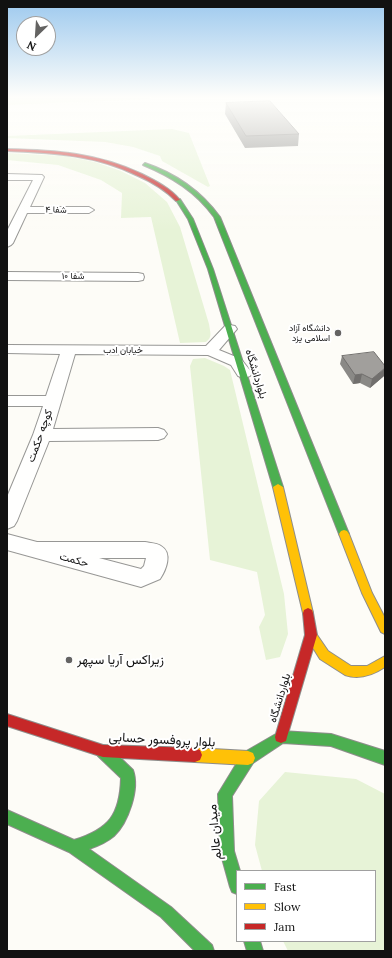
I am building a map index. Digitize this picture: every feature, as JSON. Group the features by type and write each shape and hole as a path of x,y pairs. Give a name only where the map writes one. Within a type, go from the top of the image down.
{"main road":[{"path":"7,143 72,145 118,155"},
{"name":"بلواردانشگاه","path":"7,150 67,152 104,159 124,166 158,184 174,196 184,207 192,220 220,294 270,455 306,601 312,635 281,737"},
{"name":"بلواردانشگاه","path":"136,160 181,180 196,191 209,204 217,217 366,593 385,629"},
{"path":"312,635 324,655 349,671 369,671 385,661"},
{"name":"بلوار پروفسور حسابی","path":"7,720 103,751 154,752 248,758"},
{"path":"281,737 331,740 385,758"},
{"name":"میدان عالم","path":"236,883 227,850 225,794 248,758 281,737"},
{"path":"74,847 103,835 116,822 125,807 129,791 128,775 103,751"},
{"path":"7,817 74,847 166,912 206,951"}],"street":[{"path":"7,177 39,177 7,243"},
{"name":"شفا ۴","path":"23,210 89,210"},
{"name":"شفا ۱۰","path":"7,276 138,277"},
{"path":"230,329 210,351 236,362 244,373"},
{"name":"خیابان ادب","path":"7,349 210,351"},
{"name":"کوچه حکمت","path":"7,521 42,434 69,349"},
{"path":"7,401 53,401"},
{"path":"42,434 158,434"},
{"name":"حکمت","path":"7,542 141,578 150,575 155,570 157,555 154,552 145,550 38,550"}],"green space":[{"path":"98,142 192,142 210,186 208,187 162,161 160,156 133,147"},
{"path":"7,153 65,156 95,162 121,171 145,183 167,202 180,227 209,324 210,338 206,342 180,343 151,217 121,218 122,193 101,180 58,165 7,160"},
{"path":"205,358 230,370 284,594 288,634 280,657 266,660 259,627 265,615 257,572 210,560 190,366 193,359"},
{"path":"285,772 356,779 385,794 385,951 288,951 284,942 376,942 376,870 262,870 255,845 259,801"}],"building":[{"path":"374,352 385,368 372,379 362,374 355,375 342,356"}],"traffic: fast":[{"path":"145,164 186,185 210,207 217,217 344,534"},
{"path":"178,200 191,219 210,269 226,315 278,487"},
{"path":"236,883 227,851 225,794 248,758 281,737 331,740 385,758"},
{"path":"74,847 94,840 108,832 119,818 123,810 127,793 128,775 103,751"},
{"path":"7,817 74,847 166,912 206,951"},
{"path":"252,942 255,951"}],"traffic: slow":[{"path":"278,487 308,613"},
{"path":"344,534 367,593 385,629"},
{"path":"311,635 324,655 349,671 369,671 385,661"},
{"path":"195,755 248,758"}],"traffic: jam":[{"path":"7,150 78,154 110,162 127,168 154,182 167,190 178,200"},
{"path":"281,737 311,635 308,613"},
{"path":"7,720 103,751 195,755"}],"place":[{"name":"دانشگاه آزاد اسلامی یزد","path":"338,333"},
{"name":"زیراکس آریا سپهر","path":"69,660"}]}
